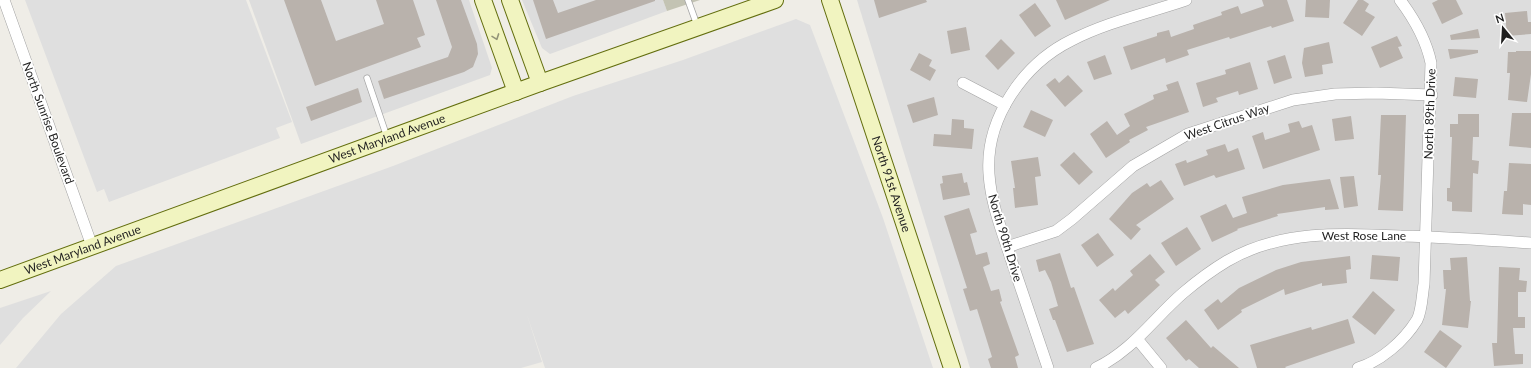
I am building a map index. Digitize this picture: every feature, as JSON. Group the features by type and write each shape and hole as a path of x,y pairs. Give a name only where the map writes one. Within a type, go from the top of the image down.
{"main road":[{"path":"483,0 516,92"},
{"path":"510,0 540,83"},
{"name":"West Maryland Avenue","path":"0,280 387,138 775,0"},
{"name":"North 91st Avenue","path":"830,0 952,368"}],"street":[{"name":"North Sunrise Boulevard","path":"4,0 92,246"},
{"name":"North 90th Drive","path":"1048,368 992,202 989,172 993,136 1005,105 1017,86 1043,59 1071,40 1186,0"},
{"name":"North 89th Drive","path":"1358,368 1384,354 1399,342 1417,319 1424,284 1424,236 1432,95 1431,63 1427,44 1417,24 1400,0"},
{"path":"962,83 1005,105"},
{"name":"West Citrus Way","path":"1007,247 1056,231 1072,220 1134,166 1188,134 1294,100 1334,94 1376,93 1432,95"},
{"name":"West Rose Lane","path":"1096,368 1138,340 1183,293 1227,261 1255,248 1292,238 1332,233 1424,236 1531,243"},
{"path":"1138,340 1161,368"}],"lane":[{"path":"688,0 698,27"},
{"path":"367,78 387,138"}],"shaded area":[{"path":"25,0 246,0 292,122 276,128 280,138 109,202 104,189 97,192"},
{"path":"249,0 469,0 492,68 490,75 301,144"},
{"path":"522,0 663,0 667,11 550,54 542,48"},
{"path":"663,0 700,0 667,11"},
{"path":"857,0 1531,0 1531,368 970,368"},
{"path":"796,19 810,25 883,218 933,368 545,368 527,315 542,362 521,368 16,368 61,314 116,266 393,166 573,96 683,60"},
{"path":"51,291 23,318 0,345 0,308"}],"building":[{"path":"284,0 321,0 336,41 384,24 376,0 413,0 425,35 417,38 421,47 315,86"},
{"path":"436,0 461,0 477,44 478,54 473,67 464,72 384,99 378,81 448,57 452,47"},
{"path":"533,0 553,0 558,13 596,0 655,1 546,39"},
{"path":"874,0 926,0 927,2 879,18"},
{"path":"1056,0 1110,0 1065,20"},
{"path":"1262,0 1287,0 1294,21 1272,28 1271,26 1230,39 1229,37 1187,50 1189,55 1166,63 1165,58 1131,70 1123,47 1157,36 1157,33 1169,30 1171,37 1194,29 1193,25 1222,15 1221,12 1238,6 1241,14 1264,6"},
{"path":"1306,0 1330,0 1329,18 1305,17"},
{"path":"1358,0 1363,0 1369,4 1365,11 1375,17 1362,36 1343,23"},
{"path":"1438,0 1456,0 1463,14 1442,24 1432,3"},
{"path":"1035,3 1051,26 1035,37 1019,15"},
{"path":"1527,11 1528,22 1531,22 1531,34 1507,36 1505,13"},
{"path":"966,27 970,50 951,54 947,31"},
{"path":"1478,29 1480,38 1451,40 1450,35"},
{"path":"1397,36 1402,46 1398,47 1403,58 1380,68 1371,47"},
{"path":"1001,39 1015,53 998,70 985,56"},
{"path":"1329,42 1333,63 1322,65 1323,74 1305,77 1302,63 1304,48"},
{"path":"1448,49 1478,50 1478,53 1450,59"},
{"path":"1531,51 1531,74 1527,102 1508,100 1510,73 1507,73 1508,52"},
{"path":"919,53 932,60 929,66 936,70 930,81 910,70"},
{"path":"1105,55 1112,74 1094,80 1087,62"},
{"path":"1285,55 1292,78 1274,84 1267,61"},
{"path":"1250,62 1258,89 1239,95 1238,91 1216,98 1218,102 1203,107 1196,83 1226,74 1225,70"},
{"path":"1068,75 1083,91 1065,107 1046,85 1055,78 1059,83"},
{"path":"1455,77 1478,79 1476,98 1453,96"},
{"path":"1178,81 1189,112 1146,127 1148,130 1129,140 1130,142 1106,158 1090,134 1107,121 1117,135 1130,126 1124,114 1154,99 1153,95 1168,90 1166,85"},
{"path":"358,88 362,102 311,121 306,107"},
{"path":"934,97 938,115 913,123 907,105"},
{"path":"1031,110 1053,120 1045,137 1023,127"},
{"path":"1512,113 1531,113 1531,148 1509,146"},
{"path":"1458,114 1479,114 1479,137 1473,137 1472,160 1479,161 1478,174 1473,173 1472,212 1452,211 1452,202 1447,201 1447,188 1450,188 1452,137 1450,137 1450,124 1458,124"},
{"path":"1381,115 1406,115 1403,211 1378,210 1381,175 1378,175"},
{"path":"1351,116 1354,139 1335,141 1332,119"},
{"path":"952,119 964,120 964,128 974,129 972,149 933,146 934,134 951,135"},
{"path":"1299,121 1302,128 1312,125 1320,150 1263,169 1252,136 1263,132 1265,140 1290,132 1288,124"},
{"path":"1225,144 1228,152 1238,148 1245,169 1216,178 1214,175 1184,186 1175,164 1186,160 1187,163 1208,155 1206,150"},
{"path":"1074,152 1093,172 1079,185 1060,165"},
{"path":"1038,157 1041,176 1035,177 1038,205 1015,208 1013,188 1015,188 1011,161"},
{"path":"1509,163 1531,164 1531,205 1523,204 1523,215 1502,214 1504,191 1507,191"},
{"path":"962,173 964,183 967,182 970,195 943,200 940,184 943,183 942,176"},
{"path":"1354,176 1358,206 1344,208 1340,177"},
{"path":"1330,179 1339,209 1325,210 1325,207 1277,214 1278,216 1237,229 1238,230 1212,242 1200,216 1226,204 1233,218 1247,213 1242,197 1283,185"},
{"path":"1161,180 1174,199 1136,225 1141,229 1131,240 1109,219 1132,193 1147,183 1150,187"},
{"path":"969,208 977,232 970,234 976,255 987,252 990,264 983,267 991,291 999,289 1002,301 1000,302 1019,355 1015,357 1018,368 991,368 988,359 992,357 977,309 970,311 963,289 967,288 944,216"},
{"path":"1187,227 1201,249 1176,266 1161,243"},
{"path":"1098,233 1114,255 1097,267 1081,245"},
{"path":"1060,253 1071,288 1074,287 1094,344 1067,352 1055,320 1053,320 1049,309 1058,306 1051,282 1045,270 1039,272 1036,260"},
{"path":"1150,254 1165,272 1155,280 1160,285 1128,314 1125,310 1115,318 1099,300 1113,288 1115,291 1133,275 1130,271"},
{"path":"1372,255 1400,257 1398,281 1370,279"},
{"path":"1350,256 1351,269 1346,270 1347,283 1322,286 1322,283 1285,295 1284,289 1241,310 1242,312 1218,330 1204,310 1218,299 1221,303 1239,288 1276,270 1301,262"},
{"path":"1467,257 1471,301 1468,328 1442,325 1446,289 1444,289 1443,270 1451,270 1450,258"},
{"path":"1499,267 1520,268 1519,280 1527,281 1526,292 1518,292 1518,317 1525,317 1525,328 1513,328 1515,354 1523,354 1523,364 1494,366 1492,343 1497,343"},
{"path":"1373,291 1395,310 1375,335 1352,317"},
{"path":"1348,319 1355,343 1285,367 1286,368 1257,368 1250,345 1311,327 1312,330"},
{"path":"1186,320 1211,348 1213,346 1239,368 1199,368 1189,359 1186,361 1166,338"},
{"path":"1440,330 1462,346 1446,368 1424,352"}]}
